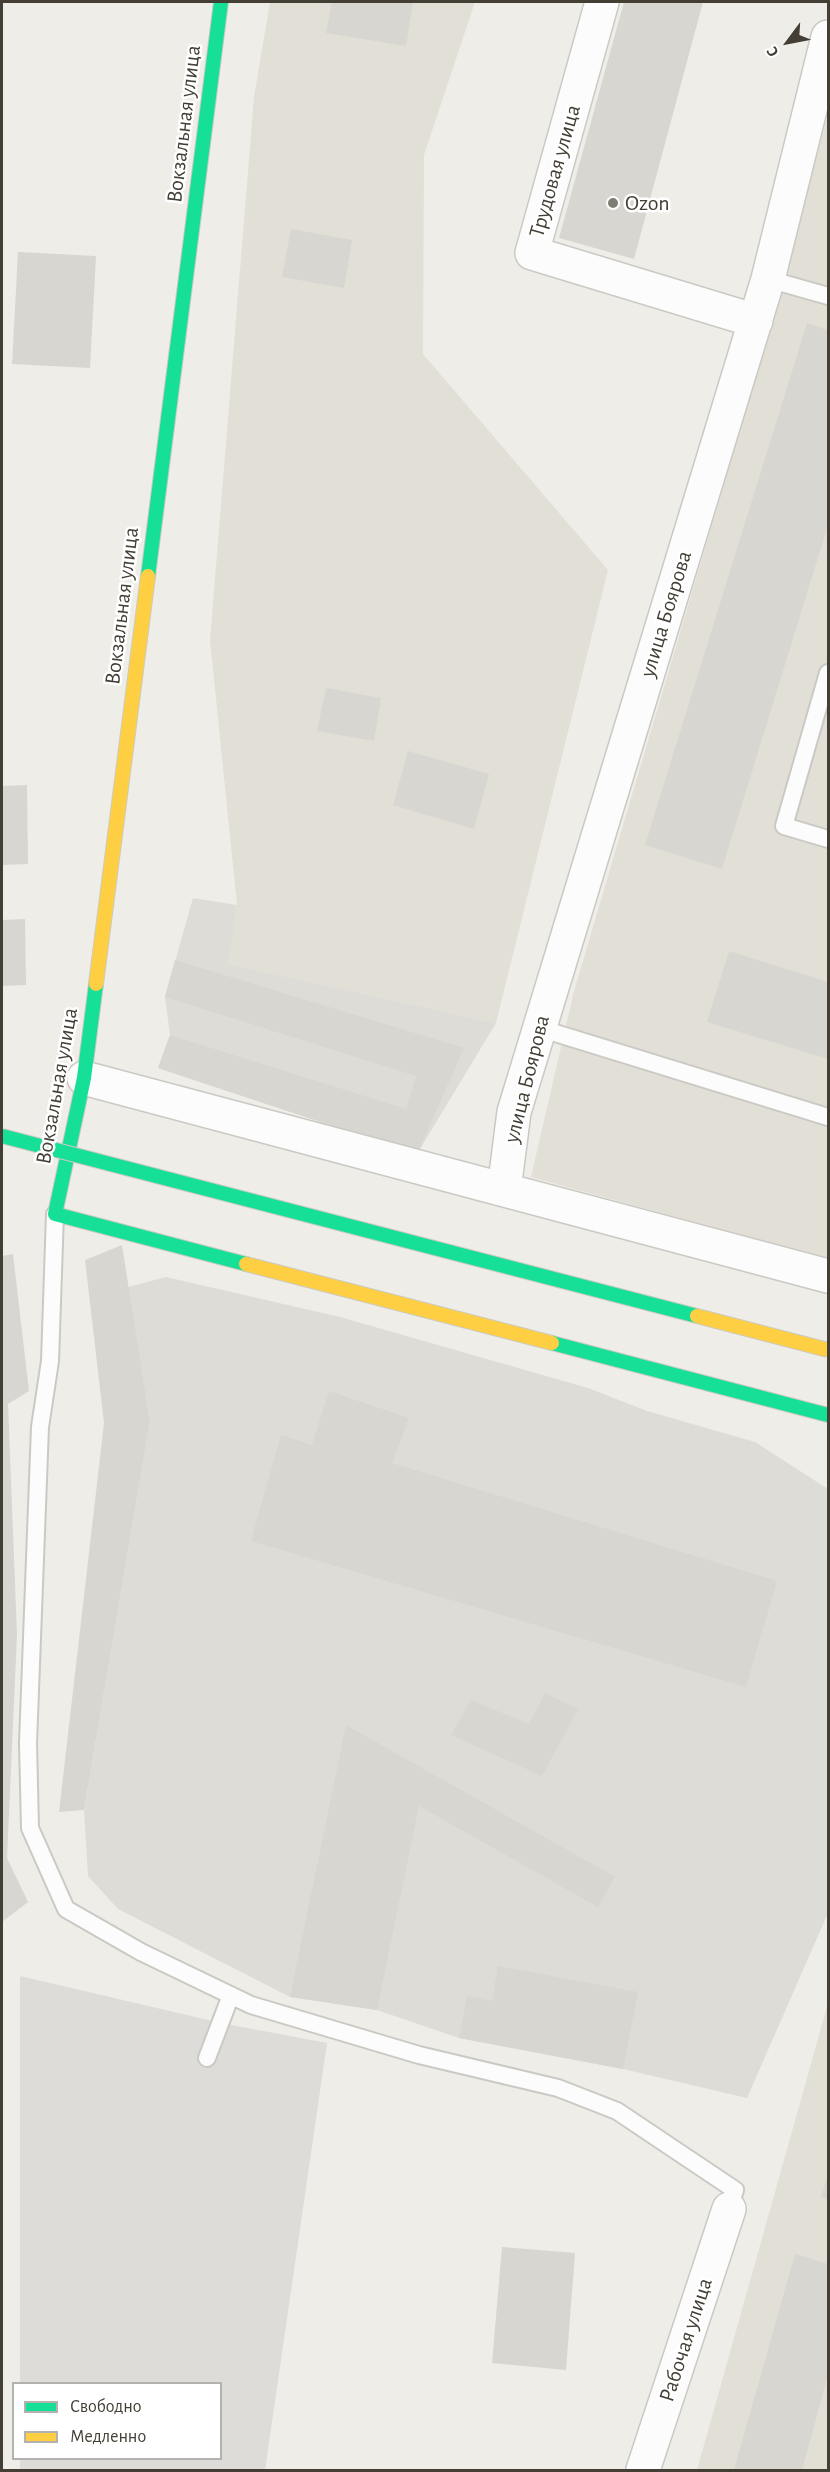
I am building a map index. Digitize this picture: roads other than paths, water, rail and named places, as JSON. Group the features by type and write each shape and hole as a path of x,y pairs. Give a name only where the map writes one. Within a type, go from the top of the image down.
{"street":[{"name":"Вокзальная улица","path":"55,1214 84,1078 221,2"},
{"name":"Трудовая улица","path":"602,2 532,254 756,321"},
{"name":"улица Боярова","path":"504,1190 514,1112 756,321 828,37"},
{"path":"84,1078 828,1276"},
{"path":"2,1136 828,1350"},
{"path":"55,1214 828,1415"},
{"name":"Рабочая улица","path":"643,2470 729,2209"}],"lane":[{"path":"768,279 828,296"},
{"path":"828,673 784,826 828,839"},
{"path":"539,1028 828,1117"},
{"path":"55,1214 50,1361 40,1427 28,1743 30,1828 66,1909 141,1952 251,2005 408,2052 558,2088 617,2111 735,2190 729,2209"},
{"path":"207,2058 231,1995"}],"place":[{"name":"Ozon","path":"613,203"}]}
